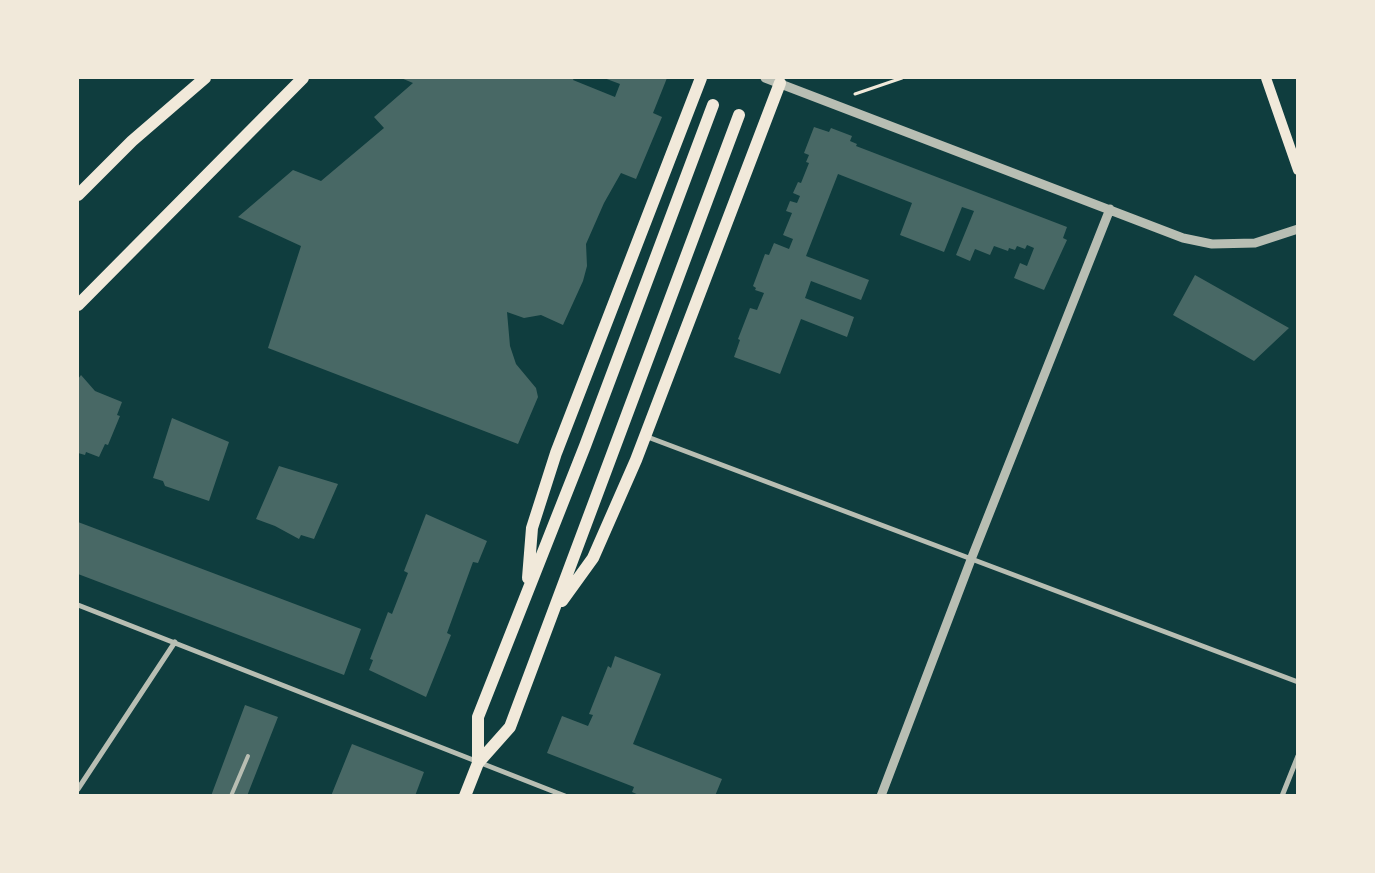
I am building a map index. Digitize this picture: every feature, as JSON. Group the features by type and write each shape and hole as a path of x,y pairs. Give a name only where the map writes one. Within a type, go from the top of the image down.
{"main road":[{"path":"78,195 132,141 205,78"},
{"path":"78,305 303,78"},
{"path":"527,591 532,528 556,453 702,78"},
{"path":"1266,78 1298,170"},
{"path":"553,613 593,558 644,436 780,83"},
{"path":"478,763 478,717 585,446 713,105"},
{"path":"465,796 478,763 510,727 739,115"}],"street":[{"path":"766,78 1183,238 1212,244 1255,243 1298,229"},
{"path":"881,796 972,557 1110,209"},
{"path":"644,436 972,557 1298,682"},
{"path":"78,605 565,796"},
{"path":"78,789 175,642"},
{"path":"1282,796 1298,756"}],"lane":[{"path":"231,796 248,756"}],"path":[{"path":"832,103 902,78"}],"building":[{"path":"401,78 574,78 573,80 615,97 620,84 604,78 667,78 653,113 662,117 636,179 621,173 604,203 586,244 587,266 583,281 563,325 541,315 524,318 507,312 510,346 516,364 536,388 538,397 518,444 268,348 301,246 238,217 293,170 321,181 384,128 374,117 413,83"},
{"path":"814,127 829,132 831,128 852,136 850,141 857,144 856,146 1067,227 1063,238 1067,240 1044,290 1014,278 1020,263 1027,266 1034,248 1027,245 1025,249 1017,246 1015,250 1009,248 1008,251 994,246 990,255 975,249 970,261 956,255 974,211 962,207 944,252 900,235 912,203 838,174 806,256 869,280 861,300 811,281 805,298 854,317 847,337 801,319 780,374 734,357 740,340 738,339 750,308 757,310 764,293 755,290 756,288 753,286 765,254 769,255 774,243 789,249 793,239 783,235 792,213 786,211 790,201 797,203 800,196 793,193 798,182 801,183 809,163 806,162 809,155 804,153"},
{"path":"1195,275 1289,328 1254,361 1173,315"},
{"path":"81,375 95,391 122,402 117,415 120,416 108,445 105,444 99,457 86,452 85,455 78,453 78,379"},
{"path":"172,418 229,442 209,501 165,486 163,481 153,478"},
{"path":"279,466 338,484 314,539 301,535 299,539 275,526 256,519"},
{"path":"426,514 487,541 478,563 473,562 447,633 451,635 426,697 369,670 373,660 370,659 388,612 392,614 408,573 404,571"},
{"path":"78,522 361,629 344,675 78,574"},
{"path":"615,656 661,674 633,744 722,779 715,796 641,796 632,792 634,787 547,753 562,716 588,726 593,715 589,714 608,666 611,668"},
{"path":"245,705 278,717 247,796 211,796"},
{"path":"352,744 424,772 415,796 331,796"}]}
